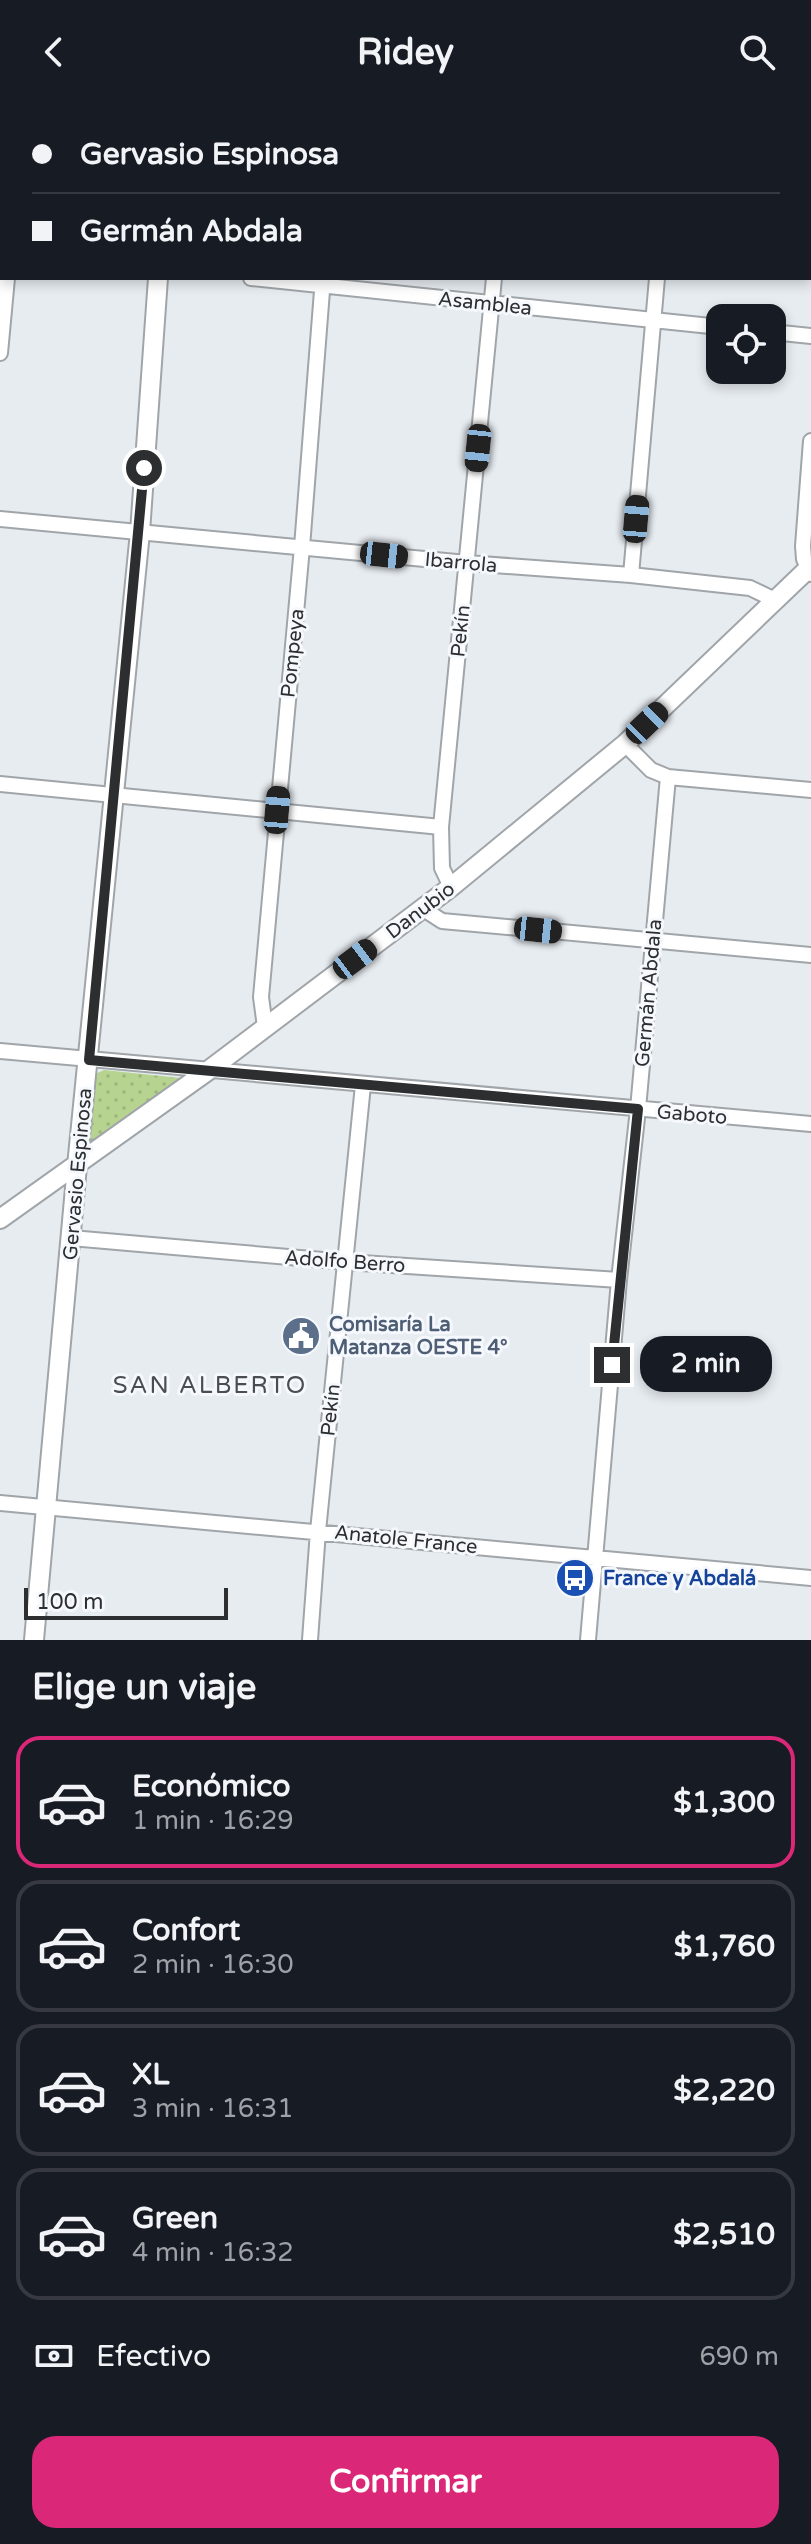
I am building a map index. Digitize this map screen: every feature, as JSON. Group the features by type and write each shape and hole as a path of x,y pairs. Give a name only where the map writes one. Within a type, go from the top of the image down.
{"street":[{"path":"0,353 7,280"},
{"name":"Gervasio Espinosa","path":"34,1640 112,796 140,532 158,280"},
{"name":"Asamblea","path":"286,280 706,326"},
{"name":"Pekín","path":"451,887 442,868 441,827 494,280"},
{"path":"631,575 657,280"},
{"name":"Pompeya","path":"265,1027 261,997 302,547 322,282"},
{"path":"786,333 811,336"},
{"path":"810,570 803,546 811,441"},
{"name":"Ibarrola","path":"0,519 467,563 631,575 750,588 775,600"},
{"name":"Danubio","path":"0,1219 209,1070 451,887 625,744 810,570"},
{"path":"625,744 641,763 668,777 811,790"},
{"name":"Germán Abdala","path":"588,1640 668,777"},
{"path":"0,784 441,827"},
{"path":"422,908 442,921 811,955"},
{"name":"Gaboto","path":"0,1051 811,1124"},
{"name":"Pekín","path":"310,1640 363,1085"},
{"name":"Adolfo Berro","path":"71,1238 346,1262 619,1280"},
{"name":"Anatole France","path":"0,1503 811,1578"}],"green space":[{"path":"104,1070 181,1078 90,1144 95,1074"}],"place":[{"name":"Comisaría La Matanza OESTE 4°","path":"301,1336"},
{"name":"France y Abdalá","path":"575,1578"}],"district":[{"name":"SAN ALBERTO","path":"210,1385"}],"route":[{"path":"144,468 89,1060 638,1109 612,1365"}]}
